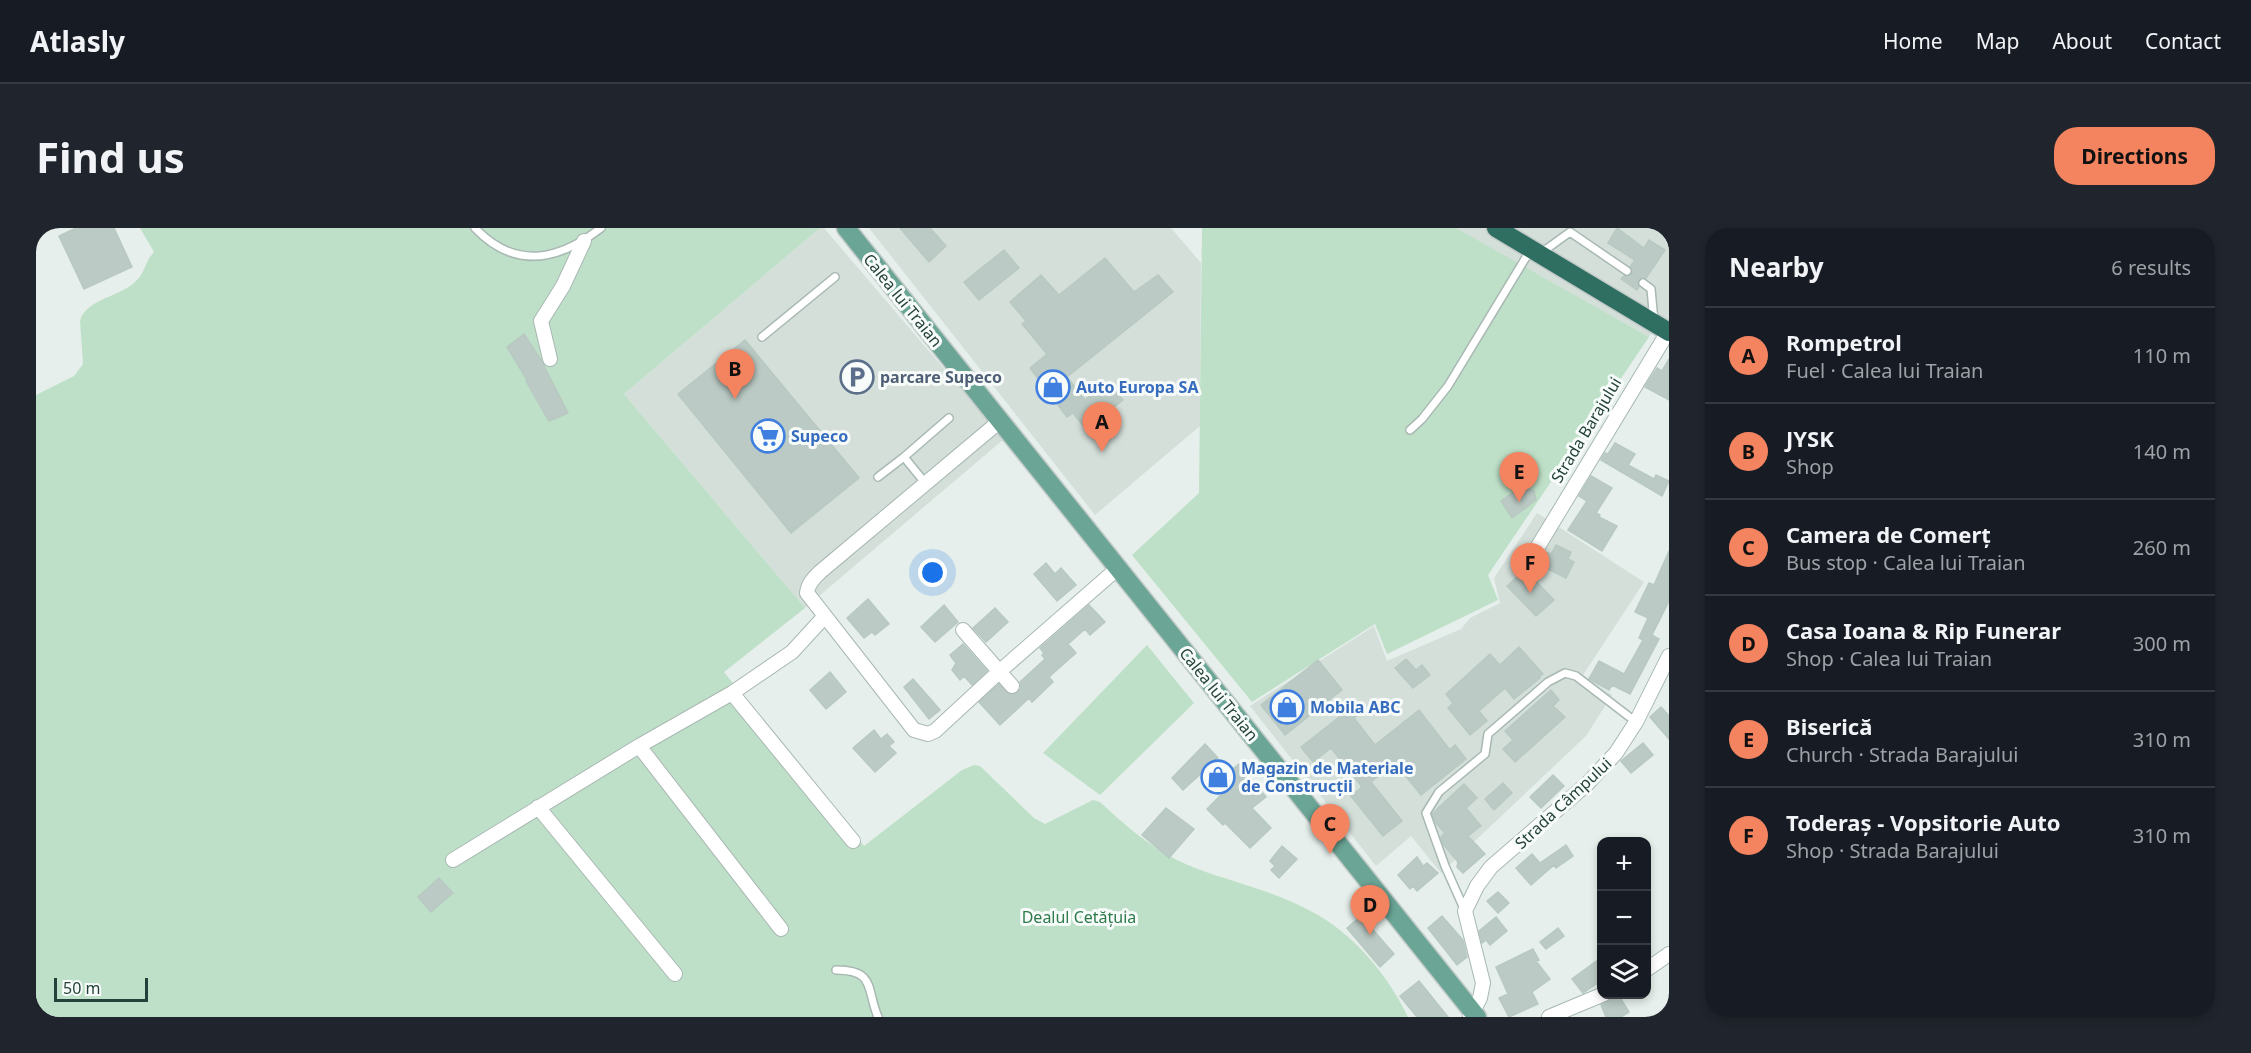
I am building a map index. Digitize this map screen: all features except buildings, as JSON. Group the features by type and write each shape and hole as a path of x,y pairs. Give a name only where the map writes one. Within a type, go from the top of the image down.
{"highway":[{"path":"1496,228 1664,329"}],"main road":[{"name":"Calea lui Traian","path":"846,228 1473,1015"}],"street":[{"path":"550,359 542,321 584,241"},
{"name":"Strada Barajului","path":"1537,548 1664,329"},
{"path":"1000,422 820,572 808,587 807,594 914,730 928,735 935,731 1118,568"},
{"path":"453,860 639,746 732,693 792,651 825,616"},
{"path":"963,630 1012,686"},
{"name":"Strada Câmpului","path":"1465,911 1477,886 1491,867 1587,784 1616,753 1636,722 1669,656"},
{"path":"732,693 853,841"},
{"path":"639,746 781,929"},
{"path":"538,807 675,974"},
{"path":"1465,911 1483,983 1473,1015"},
{"path":"1651,967 1669,954"},
{"path":"1549,1017 1597,997"}],"lane":[{"path":"475,228 495,246 510,254 545,256 584,241 601,228"},
{"path":"1410,430 1422,419 1448,386 1535,251 1570,232 1627,271"},
{"path":"762,337 835,277"},
{"path":"1642,283 1651,289 1664,329"},
{"path":"878,477 949,418"},
{"path":"904,457 926,484"},
{"path":"1465,911 1426,813 1439,792 1485,754 1488,734 1564,672 1576,676 1636,722"},
{"path":"836,970 848,970 862,974 868,981 878,1017"}],"shaded area":[{"path":"820,228 824,228 1004,439 805,608 624,394"},
{"path":"869,228 1171,228 1201,263 1200,426 1095,515"},
{"path":"1453,228 1669,228 1669,320 1663,317 1649,337"},
{"path":"1537,513 1644,582 1583,675 1612,695 1586,736 1441,873 1411,836 1376,866 1250,706 1374,626 1387,661 1461,629 1470,618 1500,603 1494,578"}],"green space":[{"name":"Dealul Cetățuia","path":"140,228 820,228 624,394 805,608 724,672 864,846 962,770 974,765 980,766 1034,818 1045,824 1093,800 1100,802 1146,841 1177,860 1287,900 1332,924 1359,947 1381,973 1408,1017 36,1017 36,395 74,376 83,364 80,321 83,314 94,304 130,286 142,273 154,252"},
{"path":"1202,228 1456,228 1649,337 1488,575 1498,600 1387,654 1375,624 1252,702 1132,555 1199,493"},
{"path":"1147,645 1194,703 1100,795 1043,753"}],"place":[{"name":"parcare Supeco","path":"857,377"},
{"name":"Auto Europa SA","path":"1053,387"},
{"name":"JYSK","path":"735,399"},
{"name":"Supeco","path":"768,436"},
{"name":"Rompetrol","path":"1102,452"},
{"name":"Biserică","path":"1519,502"},
{"name":"Toderaș - Vopsitorie Auto","path":"1530,593"},
{"name":"Mobila ABC","path":"1287,707"},
{"name":"Magazin de Materiale de Construcții","path":"1218,777"},
{"name":"Camera de Comerț","path":"1330,854"},
{"name":"Casa Ioana & Rip Funerar","path":"1370,935"}]}
